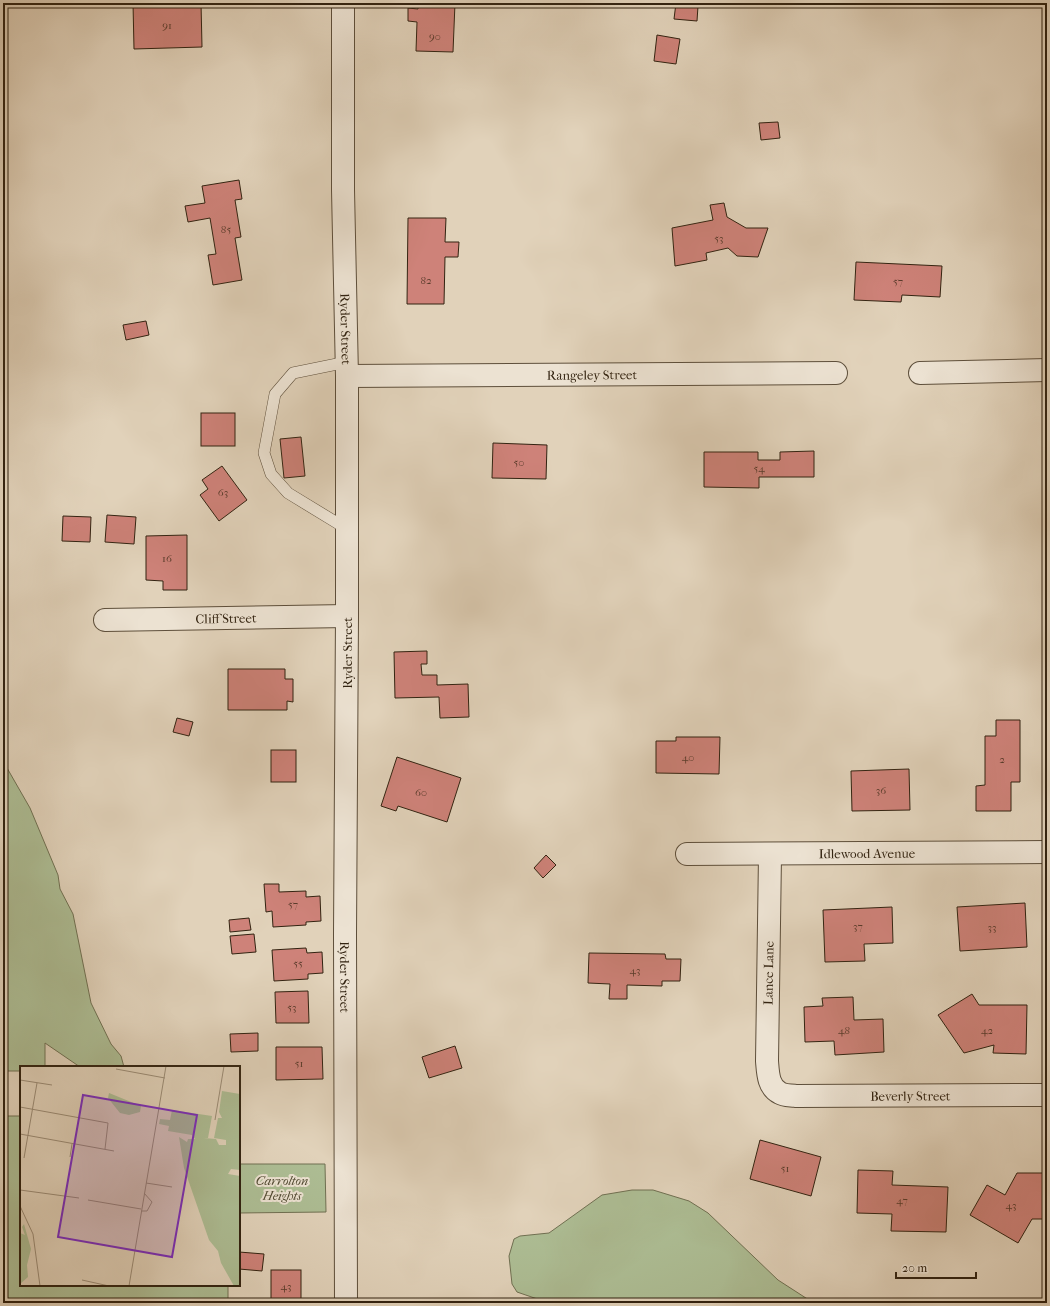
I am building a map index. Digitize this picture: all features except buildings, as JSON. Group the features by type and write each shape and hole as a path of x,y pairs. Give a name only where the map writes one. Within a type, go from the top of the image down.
{"street":[{"name":"Ryder Street","path":"343,3 342,190 347,369 345,935 346,1303"},
{"name":"Rangeley Street","path":"347,369 836,373"},
{"path":"920,374 1047,370"},
{"name":"Cliff Street","path":"105,620 347,616"},
{"name":"Idlewood Avenue","path":"687,854 770,855 1047,852"},
{"name":"Lance Lane","path":"770,855 767,1061 770,1080 776,1090"},
{"name":"Beverly Street","path":"776,1090 784,1095 796,1096 1047,1095"}],"lane":[{"path":"347,369 293,373 275,394 264,453 272,474 288,493 347,529"}],"green space":[{"path":"3,761 30,808 58,875 60,889 73,914 91,1003 111,1044 121,1056 124,1066 79,1066 45,1043 45,1066 20,1066 20,1071 3,1071"},
{"path":"3,1113 7,1116 20,1116 20,1286 228,1286 228,1303 3,1303"},
{"name":"Carrolton Heights","path":"240,1164 325,1164 326,1212 240,1213"},
{"path":"632,1190 653,1190 689,1201 708,1213 778,1280 812,1303 549,1303 517,1292 512,1284 509,1256 514,1239 520,1236 549,1233 602,1195"}]}
